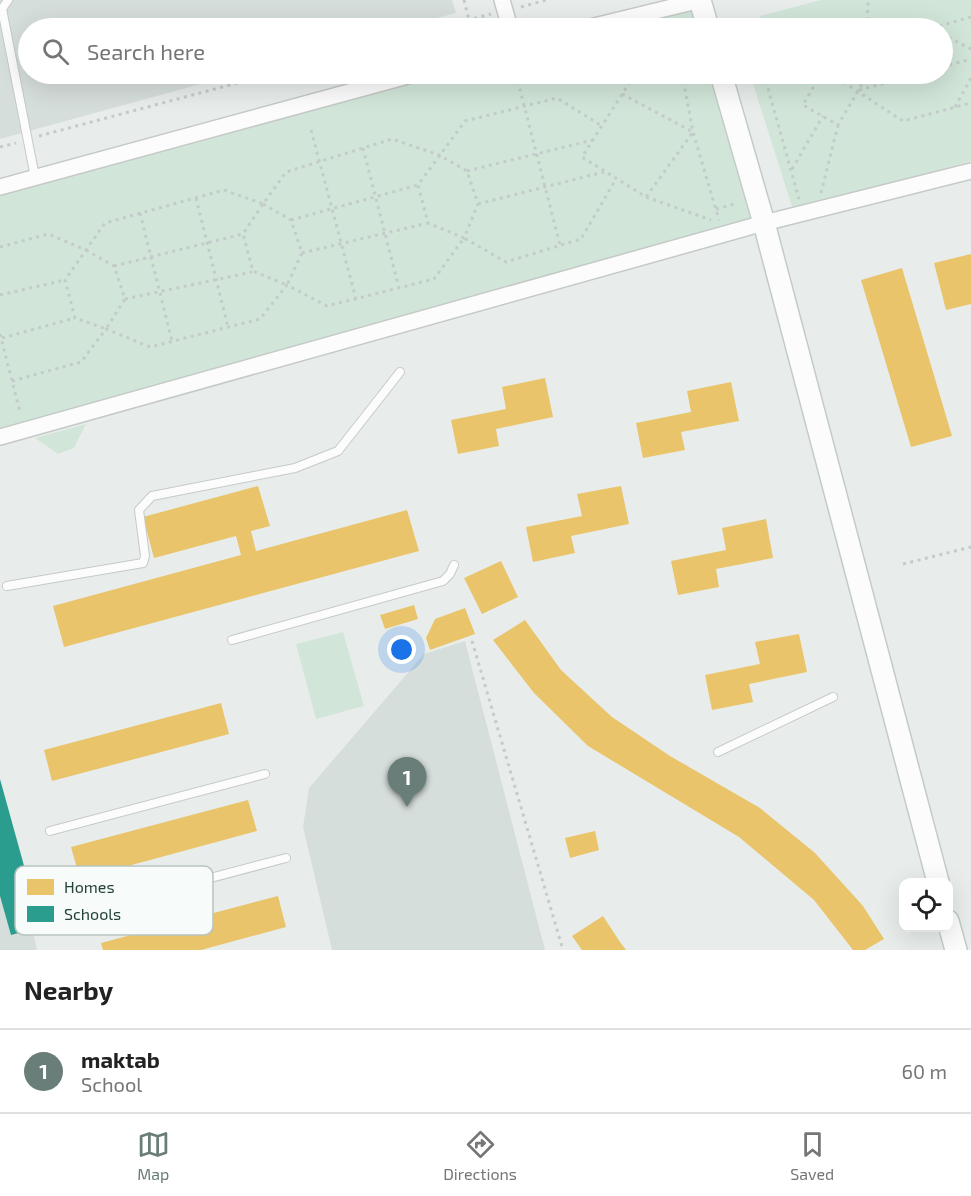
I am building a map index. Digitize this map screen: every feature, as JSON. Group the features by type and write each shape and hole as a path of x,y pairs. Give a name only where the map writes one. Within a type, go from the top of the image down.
{"street":[{"path":"627,18 700,0 705,18"},
{"path":"0,187 378,84"},
{"path":"724,84 764,223 937,878"},
{"path":"0,437 764,223 971,171"},
{"path":"951,932 956,950"}],"lane":[{"path":"8,0 2,9 35,177"},
{"path":"7,586 143,563 145,556 139,510 152,496 295,468 338,451 400,372"},
{"path":"232,640 443,581 454,566"},
{"path":"718,752 833,697"},
{"path":"50,831 265,774"},
{"path":"213,877 286,858"}],"path":[{"path":"464,0 468,18"},
{"path":"519,8 546,0"},
{"path":"867,18 868,0"},
{"path":"474,18 499,7"},
{"path":"953,22 971,17"},
{"path":"953,40 971,49"},
{"path":"953,64 971,59"},
{"path":"955,107 971,78"},
{"path":"34,138 234,84"},
{"path":"518,84 560,245"},
{"path":"628,84 582,157 646,197 721,224 693,132 684,84"},
{"path":"767,84 800,201"},
{"path":"815,84 803,105 838,125"},
{"path":"851,84 903,120 971,103"},
{"path":"821,193 838,125 862,84"},
{"path":"859,90 882,84"},
{"path":"622,94 693,132"},
{"path":"0,295 65,280 105,223 224,190 263,204 291,219 418,185 465,121 557,98 602,126"},
{"path":"791,170 823,116"},
{"path":"311,130 356,299"},
{"path":"646,197 693,132"},
{"path":"12,381 81,362 125,299 253,272 287,285 327,306 434,279 464,238 478,204 467,171 439,155 392,139 286,172 243,234 114,266"},
{"path":"467,171 593,140"},
{"path":"0,147 23,141"},
{"path":"363,148 399,288"},
{"path":"478,204 605,172"},
{"path":"302,253 428,223 464,238 506,262 581,239 616,178"},
{"path":"418,185 428,223"},
{"path":"196,198 228,327"},
{"path":"716,210 741,202"},
{"path":"140,213 172,341"},
{"path":"20,412 1,336 75,318 150,347 260,319 287,285 302,253 291,219"},
{"path":"0,247 48,234 86,250 114,266 125,299"},
{"path":"243,234 253,272"},
{"path":"65,280 75,318"},
{"path":"0,357 5,352"},
{"path":"903,564 971,547"},
{"path":"472,641 563,950"}],"shaded area":[{"path":"0,0 452,0 456,13 437,18 18,18 18,84 201,84 0,139"},
{"path":"465,641 545,950 332,950 303,827 309,788 424,654"},
{"path":"0,782 18,866 15,866 15,935 34,935 37,950 0,950"}],"green space":[{"path":"700,0 705,18 627,18"},
{"path":"821,0 971,0 971,161 793,210 753,84 953,84 953,18 760,18 760,16"},
{"path":"378,84 724,84 764,223 0,437 0,187"},
{"path":"86,424 74,448 58,454 35,438"},
{"path":"343,632 364,706 316,719 296,644"}],"building: Homes":[{"path":"971,254 971,304 946,310 934,263"},
{"path":"902,268 952,436 911,447 861,280"},
{"path":"545,378 553,417 496,429 499,446 458,454 451,420 506,409 502,387"},
{"path":"731,382 739,421 681,432 685,450 643,458 636,423 691,412 687,391"},
{"path":"258,486 270,526 251,531 256,551 407,510 419,551 64,647 53,606 241,555 236,536 154,558 143,517"},
{"path":"621,486 629,524 571,536 575,553 533,562 526,527 582,516 577,494"},
{"path":"766,519 773,558 716,569 719,587 678,595 671,561 726,550 722,528"},
{"path":"501,561 518,597 482,614 464,578"},
{"path":"414,605 418,619 385,629 380,615"},
{"path":"465,608 475,634 430,650 426,638 435,619"},
{"path":"525,620 561,670 612,717 670,756 760,808 815,853 863,906 884,939 865,950 853,950 814,900 739,837 588,746 534,693 493,640"},
{"path":"799,634 807,672 749,684 753,702 712,710 705,675 760,664 755,642"},
{"path":"221,703 229,734 52,781 44,750"},
{"path":"248,800 257,831 128,866 76,866 71,847"},
{"path":"595,831 599,850 570,858 565,838"},
{"path":"278,896 286,927 201,950 103,950 101,943 131,935 213,935 213,913"},
{"path":"603,916 626,950 582,950 572,936"}],"building: Schools":[{"path":"0,779 24,866 15,866 15,934 11,935 0,896"}],"place":[{"name":"maktab","path":"407,807"}]}
